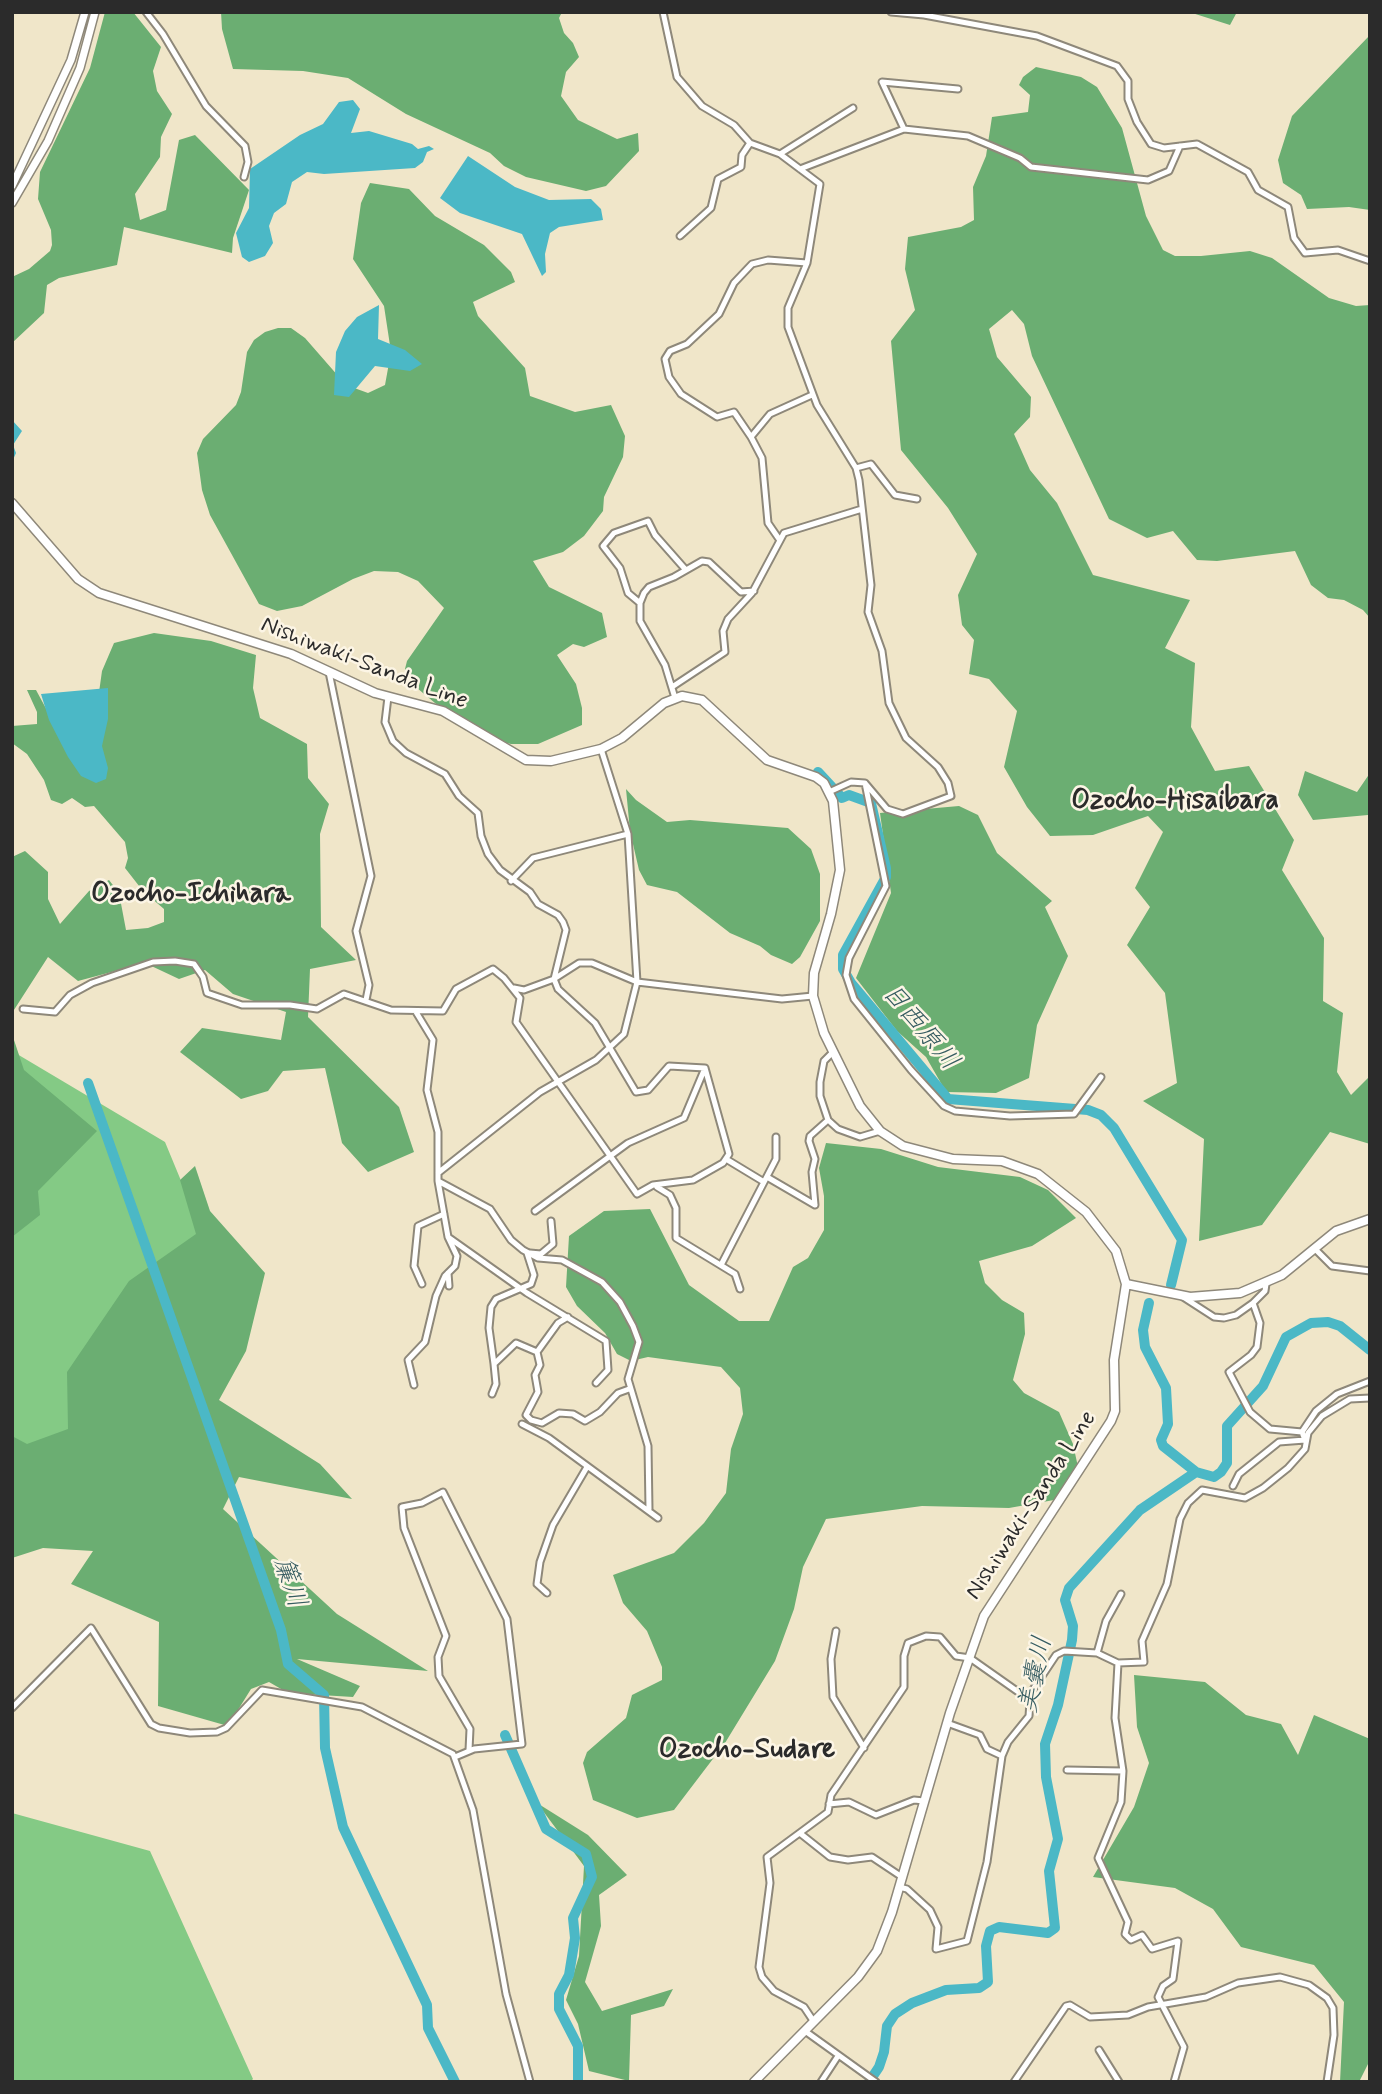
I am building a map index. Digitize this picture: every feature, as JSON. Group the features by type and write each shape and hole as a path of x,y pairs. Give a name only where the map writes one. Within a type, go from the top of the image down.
{"main road":[{"name":"Nishiwaki-Sanda Line","path":"12,503 78,579 99,593 244,638 388,697 443,710 526,760 551,761 601,749 675,698"},
{"path":"675,698 693,696 702,700 767,760 810,774 824,783 829,792"},
{"name":"Nishiwaki-Sanda Line","path":"754,2082 872,1959 885,1933 947,1723 984,1616 996,1593 1088,1461 1115,1411 1114,1360 1126,1284 1116,1251 1100,1227 1081,1207 1038,1174 1002,1161 953,1159 916,1151 880,1132 860,1106 819,1021 813,996 814,973 840,870 835,814 829,792"},
{"path":"1126,1284 1183,1296 1227,1296 1266,1284 1297,1264 1336,1231 1370,1219"}],"street":[{"path":"12,186 71,60 85,12"},
{"path":"12,202 48,141 80,68 95,12"},
{"path":"146,12 163,34 206,106 245,146 248,162 244,177"},
{"path":"663,12 677,77 708,111 734,125 750,143 780,154 820,184 807,263 787,318 790,337 812,395 856,468 871,585 868,612 882,651 889,703 906,738 938,767 948,783 951,796 903,814 894,814 865,783 851,782 829,792"},
{"path":"891,12 924,15 1037,36 1118,66 1128,82 1128,99 1143,134 1158,147 1196,144 1210,149 1248,172 1258,190 1288,208 1294,238 1305,253 1338,250 1370,261"},
{"path":"904,129 882,82 958,89"},
{"path":"780,154 853,108"},
{"path":"800,169 873,144 904,129 968,136 1020,158 1031,167 1148,180 1169,171 1180,146"},
{"path":"680,236 711,208 718,180 741,167 743,155 750,143"},
{"path":"779,539 768,523 762,458 751,437 734,412 717,417 681,394 670,377 665,359 670,351 687,344 719,314 734,283 752,264 768,260 807,263"},
{"path":"751,437 770,414 812,395"},
{"path":"856,468 871,464 895,495 917,499"},
{"path":"672,687 725,652 723,631 727,619 754,591 779,539 791,529 862,509"},
{"path":"675,698 665,665 643,631 639,603 628,593 620,568 603,546 614,533 648,521 655,535 685,569"},
{"path":"639,603 649,587 702,561 709,562 741,592 754,591"},
{"path":"329,672 371,876 371,887 356,931 369,985 366,1000"},
{"path":"388,697 385,722 393,741 406,753 445,774 459,796 475,807 488,855 512,881 530,892 538,904 558,915 563,922 566,930 554,979 558,989 596,1023 636,1092 648,1090 669,1066 705,1068"},
{"path":"437,1179 532,1098 611,1049 624,1034 637,982 628,834 601,749"},
{"path":"865,783 886,887 849,958 846,975 854,999 931,1094 955,1111 1022,1116 1074,1114 1101,1077"},
{"path":"512,881 533,858 628,834"},
{"path":"23,1009 55,1012 70,995 92,983 153,961 194,964 203,977 207,993 242,1005 290,1005 317,1009 344,994 391,1010 443,1011 456,989 493,969 514,988 520,998 516,1022 637,1194 647,1187 693,1180 726,1159 729,1154 705,1068"},
{"path":"514,988 524,990 554,979 579,963 592,963 637,982 782,999 813,996"},
{"path":"414,1385 408,1360 425,1342 436,1296 455,1266 457,1256 448,1237 437,1179 438,1132 427,1090 433,1040 416,1012"},
{"path":"833,1052 824,1061 820,1082 820,1096 828,1120 838,1129 860,1137 880,1132"},
{"path":"535,1211 638,1137 684,1118 705,1068"},
{"path":"726,1159 815,1205 812,1172 815,1159 808,1141 828,1120"},
{"path":"721,1265 776,1159 776,1137"},
{"path":"437,1179 490,1209 510,1240 527,1253 538,1258 562,1260 581,1269 602,1282 620,1302 639,1342 628,1380 648,1446 649,1509"},
{"path":"647,1187 662,1188 670,1195 676,1208 676,1237 735,1274 740,1289"},
{"path":"422,1284 414,1266 418,1226 444,1214"},
{"path":"527,1253 541,1254 549,1250 553,1244 551,1221"},
{"path":"448,1237 606,1342 608,1370 596,1383"},
{"path":"1314,1248 1332,1266 1370,1270"},
{"path":"492,1394 496,1384 489,1328 491,1307 496,1298 531,1284 534,1275 527,1253"},
{"path":"449,1273 449,1286"},
{"path":"1183,1296 1214,1317 1224,1318 1236,1315 1253,1303 1265,1291 1266,1284"},
{"path":"1253,1303 1260,1323 1256,1347 1251,1355 1229,1372 1238,1394 1250,1412 1270,1429 1302,1432"},
{"path":"568,1317 558,1323 537,1352 540,1365 535,1375 538,1392 526,1415 531,1420 542,1423 559,1413 573,1414 585,1421 600,1412 618,1393 629,1389"},
{"path":"494,1364 516,1343 537,1352"},
{"path":"1302,1432 1316,1411 1337,1394 1370,1381"},
{"path":"1305,1440 1314,1424 1339,1403 1370,1398"},
{"path":"522,1424 549,1438 658,1518"},
{"path":"1024,1696 1032,1691 1056,1655 1072,1650 1097,1653 1118,1663 1144,1662 1142,1641 1167,1584 1180,1519 1188,1503 1202,1490 1245,1498 1289,1468 1305,1449 1302,1432"},
{"path":"1233,1486 1239,1474 1279,1442 1305,1440"},
{"path":"547,1593 537,1584 540,1562 553,1525 587,1467"},
{"path":"455,1757 469,1750 522,1744 507,1619 443,1492 422,1503 402,1507 404,1528 446,1636 438,1657 439,1676 470,1729 469,1750"},
{"path":"1097,1653 1106,1621 1121,1594"},
{"path":"12,1708 91,1628 151,1724 159,1728 190,1733 217,1732 226,1728 262,1690 362,1707 455,1757 473,1810 506,1994 530,2082"},
{"path":"836,1630 831,1659 833,1697 864,1748"},
{"path":"814,2022 804,2007 774,1991 759,1967 769,1906 767,1857 824,1817 831,1795 904,1686 904,1656 908,1643 926,1636 940,1637 956,1656 970,1658 1024,1696 1030,1702 1029,1716 1008,1742 1002,1756 987,1862 967,1941 936,1949 938,1927 930,1910 907,1889 899,1887"},
{"path":"1118,1663 1115,1718 1123,1771 1121,1802 1098,1858 1128,1922 1125,1934 1130,1940 1142,1935 1152,1949 1178,1941 1173,1979 1163,1986 1158,1997 1184,2047 1174,2082"},
{"path":"947,1723 980,1735 987,1749 1002,1756"},
{"path":"1067,1770 1123,1771"},
{"path":"829,1804 849,1802 876,1815 914,1800 924,1801"},
{"path":"801,1834 830,1857 848,1860 872,1857 902,1877"},
{"path":"1014,2082 1066,2006 1070,2005 1090,2017 1128,2015 1161,2004 1206,1997 1260,1977 1280,1977 1309,1985 1327,1998 1332,2008 1334,2035 1327,2082"},
{"path":"805,2031 850,2066 876,2082"},
{"path":"1099,2050 1119,2082"},
{"path":"821,2082 838,2056"}],"green space":[{"path":"105,12 133,12 161,47 153,71 157,91 172,114 161,137 160,157 135,194 140,220 166,210 179,140 195,135 249,190 233,238 232,253 124,227 117,265 59,278 47,285 44,313 12,343 12,277 29,269 50,251 52,245 51,230 38,199 40,172 90,68"},
{"path":"221,12 562,12 559,18 564,33 573,43 579,57 566,72 561,96 578,120 617,139 638,133 639,151 606,186 586,191 526,177 504,166 490,153 406,114 348,78 303,71 233,69 222,29"},
{"path":"1189,12 1237,12 1230,25"},
{"path":"1370,35 1370,210 1349,207 1307,209 1301,195 1283,183 1278,160 1292,116"},
{"path":"1036,67 1081,77 1097,87 1122,128 1146,216 1163,250 1175,256 1250,251 1272,258 1329,298 1356,306 1370,305 1370,618 1363,610 1344,600 1328,598 1311,585 1295,551 1217,561 1197,560 1173,531 1147,538 1109,519 1032,356 1024,324 1012,310 989,329 997,357 1031,397 1030,417 1014,434 1030,470 1057,503 1093,575 1190,600 1165,648 1195,663 1191,727 1215,771 1249,766 1294,840 1282,870 1324,938 1323,1001 1343,1013 1337,1072 1351,1095 1370,1076 1370,1144 1330,1132 1262,1225 1199,1241 1204,1139 1143,1101 1177,1083 1165,993 1127,945 1150,907 1135,888 1163,832 1148,816 1093,835 1050,836 1027,807 1004,767 1017,711 989,679 969,674 974,640 962,625 958,595 977,554 948,508 901,450 891,341 915,310 905,269 908,237 961,227 974,220 973,187 986,156 992,117 1028,112 1030,95 1019,85 1023,77"},
{"path":"370,183 409,189 435,216 484,245 511,272 515,282 473,302 478,316 525,368 530,396 575,412 611,405 625,436 623,457 604,497 603,511 584,536 563,552 533,561 549,587 602,613 607,637 584,647 573,644 557,655 576,684 582,708 582,725 538,744 511,744 490,739 447,713 411,683 405,669 407,661 444,608 418,581 398,572 374,571 302,606 277,611 259,604 210,515 202,490 197,453 203,439 236,405 241,392 247,352 254,340 265,332 291,328 305,338 346,385 368,393 385,385 391,352 384,306 353,259 361,203"},
{"path":"154,633 211,641 256,655 253,688 260,718 307,744 308,778 329,804 320,834 321,927 356,960 310,969 308,1017 399,1107 414,1152 368,1172 342,1143 325,1068 283,1071 268,1091 241,1099 180,1052 202,1028 281,1040 286,1012 233,994 205,970 179,979 145,963 78,981 48,957 12,1013 12,857 25,851 48,872 48,899 60,924 89,891 109,880 119,893 126,930 148,928 164,922 164,909 143,891 125,868 128,858 125,842 94,806 85,807 72,798 62,804 51,800 44,780 27,754 12,743 12,726 37,724 37,712 27,690 36,690 76,764 95,721 102,671 114,643"},
{"path":"1305,771 1357,792 1370,773 1370,817 1368,815 1313,820 1298,795"},
{"path":"626,789 636,800 667,822 690,820 788,828 811,849 820,874 820,921 800,957 792,964 771,955 760,946 730,933 677,892 647,885 639,870 630,831"},
{"path":"959,806 978,815 997,853 1052,901 1045,907 1068,956 1037,1025 1029,1078 996,1093 946,1092 926,1057 897,1031 856,978 891,893 880,813"},
{"path":"12,1034 24,1070 97,1131 38,1191 40,1215 12,1237"},
{"path":"12,1051 165,1142 208,1246 84,1437 12,1480"},
{"path":"826,1143 881,1149 938,1167 1020,1177 1048,1190 1076,1218 1032,1246 979,1261 985,1283 1002,1300 1024,1313 1025,1334 1013,1380 1024,1393 1059,1412 1073,1444 1078,1467 1054,1500 1009,1508 922,1506 826,1519 803,1567 794,1609 775,1661 725,1743 674,1810 637,1818 593,1800 583,1763 587,1752 626,1718 632,1695 662,1680 662,1667 647,1631 623,1603 613,1575 674,1553 704,1523 726,1493 731,1449 743,1414 740,1388 721,1367 648,1357 631,1361 617,1354 605,1333 577,1306 566,1287 569,1236 604,1211 650,1209 689,1285 739,1321 769,1321 793,1267 808,1258 824,1230 824,1196 819,1168"},
{"path":"195,1166 210,1211 265,1273 246,1351 219,1400 320,1464 352,1499 239,1477 223,1509 337,1614 428,1671 297,1659 360,1686 353,1697 288,1693 269,1682 251,1689 228,1726 158,1706 159,1622 71,1584 93,1551 43,1548 12,1558 12,1436 27,1444 68,1429 67,1372 129,1281 196,1234 180,1180"},
{"path":"1134,1675 1205,1682 1246,1715 1281,1724 1298,1755 1314,1715 1370,1739 1370,2060 1359,2082 1340,2082 1344,2002 1314,1965 1241,1947 1213,1909 1175,1888 1093,1877 1134,1807 1149,1763 1137,1727"},
{"path":"537,1803 588,1835 627,1875 599,1895 601,1926 585,1982 602,2011 673,1989 664,2006 631,2015 629,2081 589,2071 578,2024 566,2000 579,1956 584,1866"},
{"path":"12,1813 150,1851 253,2079 250,2082 12,2082"}],"water":[{"path":"353,100 360,109 351,133 369,131 412,144 418,149 429,146 434,149 427,152 423,162 415,168 324,174 307,172 292,182 286,204 274,213 269,226 273,243 265,256 249,262 242,257 236,233 249,208 250,169 300,135 323,124 339,102"},
{"path":"468,156 515,187 549,200 591,199 601,209 603,220 559,227 550,233 545,254 546,272 542,276 522,234 460,213 440,198"},
{"path":"379,305 378,339 405,350 422,364 410,371 375,366 349,397 334,395 336,352 345,331 357,317"},
{"path":"12,420 22,431 13,445 16,453 12,462"},
{"path":"108,688 108,719 102,746 108,768 106,779 96,783 81,776 68,757 49,720 41,694"}],"waterway":[{"name":"日西原川","path":"818,772 842,798 849,795 871,803 886,868 886,877 843,955 843,969 851,983 948,1099 1088,1110 1101,1115 1114,1128 1182,1240 1171,1285"},
{"name":"簾川","path":"88,1083 281,1630 288,1664 324,1695 325,1748 343,1827 427,2005 428,2028 455,2082"},
{"name":"日西原川","path":"1149,1303 1143,1330 1145,1347 1166,1388 1168,1424 1161,1440 1163,1446 1196,1472"},
{"name":"美嚢川","path":"869,2082 879,2067 887,2026 895,2014 912,2003 946,1990 979,1988 988,1982 986,1946 990,1931 999,1927 1048,1933 1055,1928 1049,1871 1058,1839 1046,1777 1045,1744 1058,1705 1072,1640 1073,1626 1065,1600 1069,1588 1140,1510 1196,1472 1214,1477 1221,1472 1227,1463 1227,1426 1263,1386 1286,1337 1311,1323 1328,1322 1340,1326 1370,1350"},
{"path":"505,1735 546,1829 586,1854 592,1877 573,1918 575,1938 569,1975 559,1994 559,2009 578,2046 578,2082"}],"district":[{"name":"Ozocho-Hisaibara","path":"1175,802"},
{"name":"Ozocho-Ichihara","path":"191,895"},
{"name":"Ozocho-Sudare","path":"747,1751"}]}
